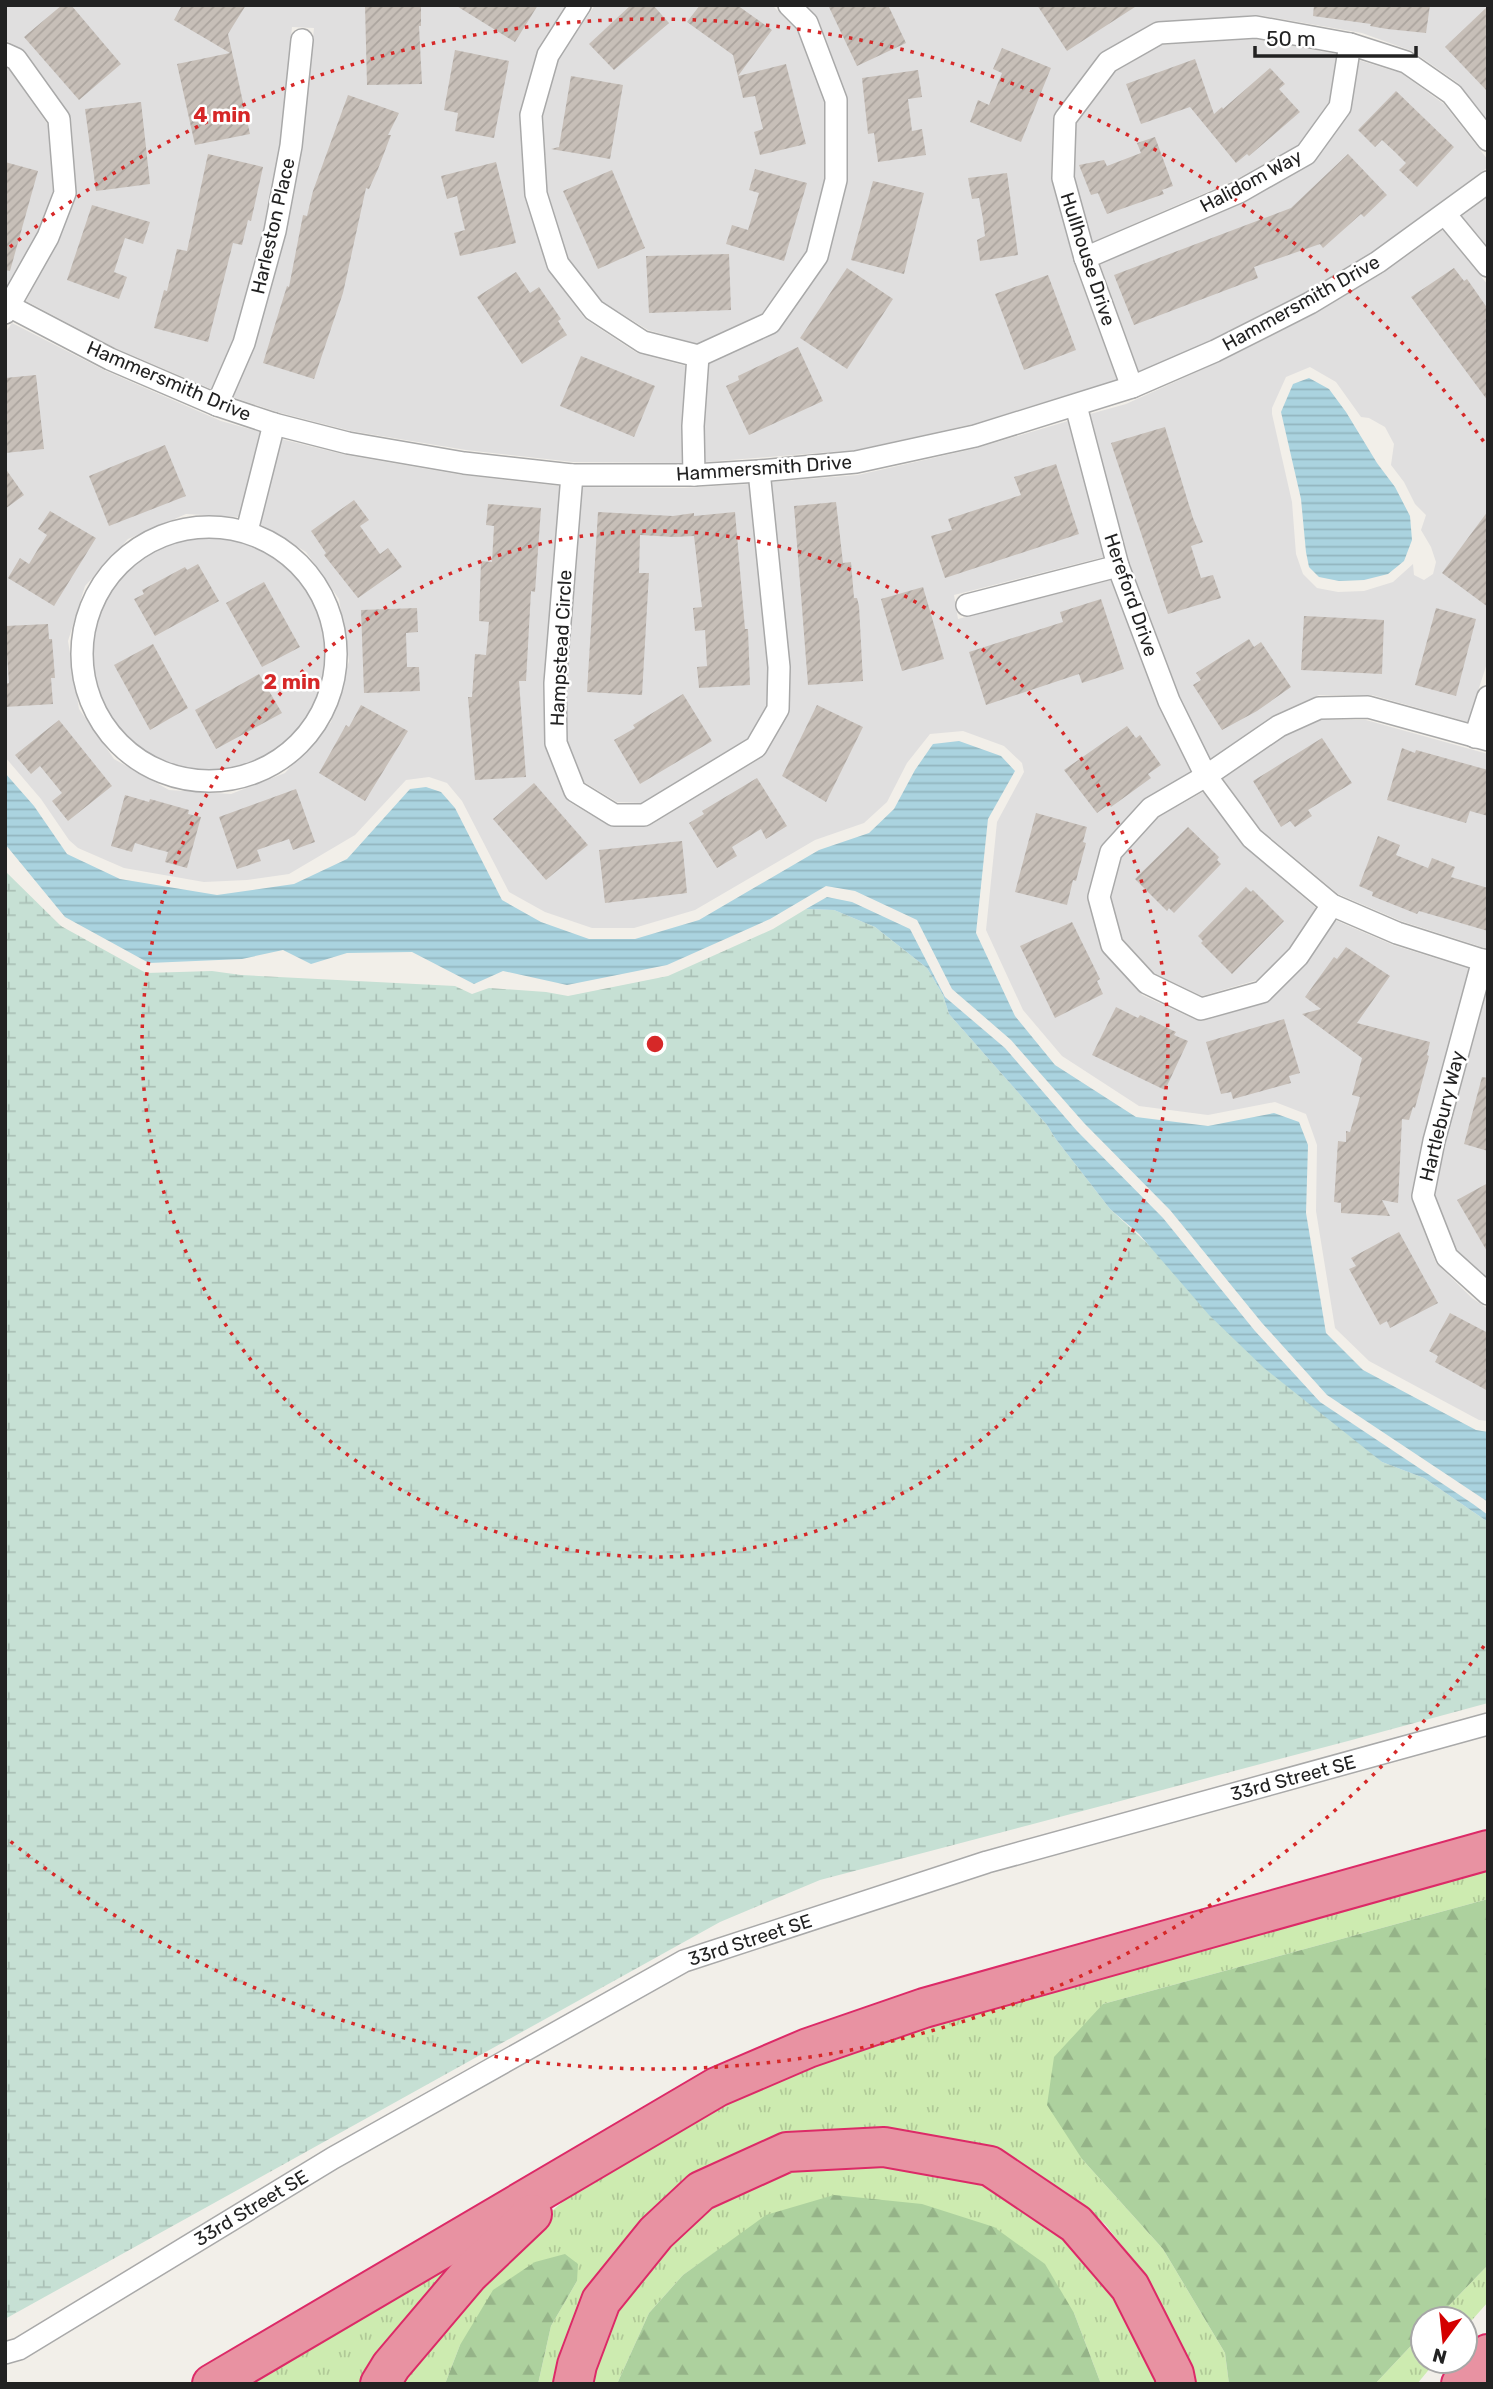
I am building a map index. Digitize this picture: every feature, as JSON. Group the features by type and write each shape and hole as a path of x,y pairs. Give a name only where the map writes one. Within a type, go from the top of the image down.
{"highway":[{"path":"212,2384 717,2087 808,2048 925,2008 1488,1850"},
{"path":"573,2384 577,2365 601,2301 656,2233 701,2191 787,2152 884,2147 990,2166 1076,2224 1130,2287 1174,2374 1176,2384"},
{"path":"380,2384 391,2366 469,2274 579,2168"},
{"path":"1461,2384 1488,2354"}],"street":[{"path":"580,5 548,55 531,115 536,194 558,264 594,310 643,342 698,356 769,323 817,256 836,180 836,100 807,23 789,5"},
{"name":"Hullhouse Drive","path":"1132,387 1085,258 1063,178 1065,119 1108,62 1159,33 1256,27 1350,44 1406,62 1415,68 1452,94 1488,140"},
{"name":"Harleston Place","path":"217,405 244,343 275,231 291,146 302,40"},
{"name":"Halidom Way","path":"1085,258 1239,192 1306,154 1340,107 1350,44"},
{"path":"5,54 16,59 59,120 65,193 48,237 7,308"},
{"name":"Hammersmith Drive","path":"7,308 110,359 217,405 274,424 348,443 451,461 572,474 694,475 856,463 975,436 1076,406 1132,387 1215,351 1310,303 1378,262 1488,182"},
{"path":"1446,214 1488,266"},
{"path":"694,475 693,426 698,356"},
{"name":"Hereford Drive","path":"1076,406 1118,566 1169,701 1206,776"},
{"path":"247,531 274,424"},
{"name":"Hampstead Circle","path":"572,474 555,684 556,743 575,791 614,815 644,815 756,747 778,709 779,667 759,471"},
{"path":"189,526 247,531 297,559 329,607 338,664 321,719 281,761 249,774 228,782 170,777 120,748 88,701 79,644 96,589 135,547 189,526"},
{"path":"967,605 1118,566"},
{"path":"1332,905 1298,956 1262,992 1201,1009 1147,983 1112,945 1099,897 1111,852 1151,808 1206,776 1279,726 1319,708 1368,707 1481,738 1488,697"},
{"path":"1206,776 1252,838 1332,905 1397,933 1485,961"},
{"name":"Hartlebury Way","path":"1485,961 1434,1141 1423,1196 1447,1257 1488,1294"},
{"name":"33rd Street SE","path":"5,2353 19,2349 333,2158 684,1961 987,1862 1488,1724"}],"shaded area":[{"path":"5,5 567,5 537,52 520,116 525,195 548,269 585,319 637,353 686,366 682,426 683,463 573,462 466,450 351,431 232,397 254,346 286,233 302,147 314,28 292,27 280,145 264,229 233,339 211,389 115,348 26,301 58,241 76,191 71,118 25,51 5,40"},
{"path":"595,5 772,5 798,31 825,103 825,179 807,251 763,313 698,344 648,330 601,301 568,258 547,190 543,116 558,60"},
{"path":"806,5 1488,5 1488,121 1458,83 1412,51 1362,33 1258,15 1154,22 1100,55 1053,119 1051,178 1078,274 1117,380 973,424 856,450 705,462 704,426 709,364 778,330 828,259 848,180 846,95 818,18"},
{"path":"1255,39 1337,54 1329,102 1299,145 1235,180 1092,242 1074,176 1076,123 1115,72 1161,45"},
{"path":"1358,60 1401,73 1444,104 1488,160 1488,167 1373,252 1306,292 1211,340 1139,372 1100,264 1243,203 1310,165 1348,114"},
{"path":"5,68 9,69 48,125 53,191 38,232 6,290"},
{"path":"1488,197 1488,247 1462,216"},
{"path":"1443,230 1488,285 1488,660 1468,722 1372,695 1319,695 1274,715 1210,759 1179,695 1129,562 1090,414 1126,404 1219,362 1314,314 1383,273","holes":["1310,367 1336,382 1361,417 1369,418 1385,427 1394,444 1391,465 1404,482 1415,504 1426,515 1421,530 1436,562 1433,574 1424,580 1414,575 1413,564 1393,582 1364,591 1338,592 1317,588 1303,574 1296,554 1292,502 1272,408 1286,377"]},
{"path":"12,323 106,371 221,421 260,432 239,517 186,514 128,539 85,586 68,641 79,709 114,759 169,790 231,794 285,773 331,722 349,661 339,599 306,552 260,524 281,439 346,455 462,475 560,486 544,683 546,749 569,802 608,825 643,827 649,826 761,758 787,716 790,665 771,482 858,475 977,448 1068,421 1104,557 954,595 958,619 1111,580 1159,706 1191,772 1144,800 1103,844 1088,894 1101,949 1142,995 1203,1021 1264,1003 1307,963 1335,920 1393,945 1470,969 1423,1138 1412,1195 1436,1263 1472,1298 1488,1309 1488,1421 1479,1420 1369,1361 1335,1328 1316,1211 1317,1145 1306,1114 1275,1102 1208,1115 1139,1106 1062,1056 1023,1010 986,930 997,822 1024,772 1022,763 1004,746 963,731 930,734 907,763 887,802 864,823 815,840 695,910 634,928 592,928 545,912 509,892 462,801 447,783 429,777 406,780 355,835 289,874 204,882 124,868 78,848 5,757 5,333"},
{"path":"749,484 768,668 767,706 748,738 642,803 617,802 584,782 567,740 566,683 582,487 684,488"},
{"path":"209,538 253,547 291,572 316,610 325,654 316,698 291,736 253,761 209,770 165,761 127,736 102,698 93,654 102,610 127,572 165,547"},
{"path":"1320,720 1366,720 1488,754 1488,949 1401,921 1338,894 1260,829 1223,779 1284,736"},
{"path":"1203,792 1245,847 1316,908 1290,948 1257,980 1202,996 1154,973 1122,938 1110,897 1121,858 1157,818"},
{"path":"1488,986 1488,1279 1456,1249 1434,1195 1445,1143"}],"green space":[{"path":"5,871 61,926 146,973 212,971 241,975 455,986 472,994 489,988 568,996 668,976 773,929 806,909 834,910 875,927 927,968 943,995 949,1014 1047,1125 1110,1209 1382,1462 1424,1478 1488,1522 1488,1703 820,1880 720,1922 5,2319"},
{"path":"1488,1868 1488,1899 1103,2004 1082,2159 1163,2249 1225,2353 1229,2384 1191,2384 1182,2351 1162,2308 1139,2267 1105,2224 1065,2191 1021,2165 970,2147 706,2180 564,2384 538,2384 551,2326 577,2281 460,2345 445,2384 391,2384 545,2217 592,2177 637,2146 857,2040"},
{"path":"1488,1899 1488,2265 1449,2305 1409,2305 1409,2348 1375,2384 1229,2384 1225,2353 1163,2249 1082,2159 1047,2105 1054,2057 1103,2004"},
{"path":"840,2162 952,2172 1006,2192 1093,2258 1160,2384 1101,2384 1074,2313 724,2246 683,2275 649,2313 617,2384 582,2384 632,2278 686,2228 726,2199 774,2176"},
{"path":"834,2195 922,2204 994,2227 1045,2264 1074,2313 1101,2384 617,2384 649,2313 683,2275 766,2215"},
{"path":"481,2237 367,2384 235,2384"},
{"path":"565,2254 578,2264 577,2281 551,2326 538,2384 445,2384 460,2345 493,2290 535,2262"},
{"path":"1488,2265 1488,2302 1479,2312 1479,2305 1449,2305"},
{"path":"1409,2348 1409,2375 1424,2375 1417,2384 1375,2384"}],"water":[{"path":"1309,378 1329,389 1346,412 1395,487 1410,516 1412,540 1404,561 1388,574 1364,580 1339,581 1319,577 1309,567 1301,499 1281,412 1293,384"},
{"path":"959,741 1001,756 1015,771 988,819 976,933 1015,1016 1055,1065 1136,1117 1208,1126 1274,1113 1299,1122 1308,1145 1306,1213 1326,1333 1363,1370 1476,1430 1488,1432 1488,1502 1327,1395 1262,1323 1170,1210 1084,1123 1011,1040 952,989 917,920 855,891 826,886 770,919 667,965 567,985 503,971 474,984 412,952 347,953 311,964 283,950 242,959 149,963 65,917 5,844 5,773 34,806 67,854 120,879 217,895 294,884 347,859 410,789 426,787 441,792 455,808 502,900 541,922 589,939 635,939 699,920 819,850 869,833 894,809 933,744"},
{"path":"827,897 852,902 910,929 945,997 1005,1048 1077,1131 1163,1218 1255,1331 1320,1402 1473,1504 1488,1515 1488,1522 1424,1478 1382,1462 1264,1368 1209,1315 1139,1234 1110,1209 1047,1125 949,1014 943,995 927,968 875,927 834,910 806,909"}],"building":[{"path":"62,5 71,5 121,64 79,100 24,37"},
{"path":"182,5 246,5 228,34 250,134 195,145 177,64 230,53 174,20"},
{"path":"365,5 421,5 419,26 422,84 367,85"},
{"path":"455,5 538,5 515,42"},
{"path":"631,5 653,5 669,23 614,70 589,44"},
{"path":"700,5 737,5 772,30 738,76 786,64 806,144 760,155 754,132 763,129 755,96 743,98 733,55 687,22"},
{"path":"828,5 888,5 906,43 857,66"},
{"path":"1037,5 1138,5 1067,51"},
{"path":"1314,5 1430,5 1426,33 1313,16"},
{"path":"1488,6 1488,92 1445,47"},
{"path":"1002,48 1051,68 1021,142 970,122 978,100 989,105 1002,73 993,69"},
{"path":"455,50 509,61 494,138 455,131 458,113 444,110"},
{"path":"1195,59 1214,114 1270,68 1285,84 1279,89 1300,112 1249,156 1247,154 1236,163 1190,107 1141,124 1126,84"},
{"path":"918,70 922,97 908,99 912,131 922,129 926,155 878,162 874,133 868,134 862,78"},
{"path":"571,76 623,85 610,159 551,149 559,147"},
{"path":"1396,91 1454,147 1417,187 1399,170 1406,163 1395,152 1382,140 1375,147 1358,130"},
{"path":"348,95 399,113 388,135 391,135 378,169 369,189 366,188 343,293 314,379 263,363 287,286 289,287 303,215 307,216 313,191"},
{"path":"141,102 150,184 96,191 85,109"},
{"path":"1155,137 1173,186 1162,190 1164,194 1107,214 1098,193 1091,195 1079,165 1104,160 1107,166 1141,153 1137,143"},
{"path":"208,154 263,167 251,221 248,220 242,245 233,243 208,342 154,328 164,290 167,291 177,249 187,251"},
{"path":"1348,154 1387,195 1364,217 1361,214 1323,248 1320,244 1254,267 1258,278 1134,325 1114,275 1291,208"},
{"path":"5,162 38,171 10,271 5,270"},
{"path":"496,162 516,243 460,256 454,233 465,230 457,196 447,199 441,176"},
{"path":"755,169 807,183 784,261 726,244 732,225 748,230 759,193 749,190"},
{"path":"612,170 645,248 598,269 563,191"},
{"path":"1007,173 1018,255 980,261 977,240 985,236 983,219 979,198 972,199 968,178"},
{"path":"873,181 924,193 904,274 851,260"},
{"path":"92,205 150,222 143,244 125,238 114,272 127,277 119,299 67,280"},
{"path":"729,254 731,310 649,313 646,256"},
{"path":"847,268 893,299 847,369 800,338"},
{"path":"1454,268 1464,281 1467,279 1488,309 1488,401 1411,297"},
{"path":"516,272 530,293 539,287 561,319 558,321 567,335 522,364 477,297"},
{"path":"1048,275 1076,350 1024,370 995,294"},
{"path":"798,347 823,401 749,435 726,386 739,380 738,376"},
{"path":"581,356 655,386 634,437 560,406"},
{"path":"36,375 44,449 5,453 5,378"},
{"path":"1165,427 1203,542 1191,546 1201,578 1213,575 1221,598 1168,614 1111,443"},
{"path":"165,445 186,496 109,526 89,476"},
{"path":"1056,464 1079,534 945,578 931,536 952,530 948,519 1021,495 1014,477"},
{"path":"5,468 24,495 5,509"},
{"path":"354,500 369,520 360,526 380,554 388,548 402,567 358,598 324,555 326,553 311,531"},
{"path":"836,502 843,563 851,562 854,598 857,598 859,606 863,681 808,685 794,506"},
{"path":"488,504 541,508 535,592 531,591 526,681 519,681 526,777 475,780 468,697 472,697 475,654 486,655 489,622 479,621 481,561 492,562 494,526 486,525"},
{"path":"50,511 96,538 54,606 8,578 20,558 29,564 47,535 38,529"},
{"path":"1488,511 1488,607 1442,573"},
{"path":"598,512 673,516 694,513 694,516 735,512 745,629 748,629 750,685 699,688 697,667 707,666 705,630 695,631 693,608 702,607 694,536 640,535 639,573 649,573 642,695 587,692"},
{"path":"198,564 219,601 155,636 134,599 144,594 142,590 185,567 187,570"},
{"path":"264,582 300,647 262,667 226,603"},
{"path":"923,587 944,659 902,671 881,599"},
{"path":"1101,599 1124,669 1082,683 1079,674 986,705 969,652 1063,622 1060,612"},
{"path":"417,608 418,632 406,633 407,667 419,667 420,691 364,693 361,610"},
{"path":"1436,608 1476,619 1456,696 1415,685"},
{"path":"1304,616 1384,620 1382,674 1301,670"},
{"path":"48,624 55,678 51,678 53,704 5,707 5,684 9,683 5,626"},
{"path":"1249,639 1254,647 1261,642 1291,687 1257,711 1222,730 1193,685 1201,680 1196,673"},
{"path":"153,644 188,708 150,730 114,665"},
{"path":"259,674 282,713 216,749 195,710"},
{"path":"683,694 712,741 640,784 614,740"},
{"path":"361,705 408,731 365,801 319,773 346,725 349,727"},
{"path":"817,705 863,727 826,802 782,776"},
{"path":"59,720 112,786 68,821 52,801 62,793 40,766 31,774 15,755"},
{"path":"1127,726 1136,738 1140,735 1161,765 1148,774 1151,778 1111,807 1109,804 1097,813 1064,770"},
{"path":"1322,738 1352,783 1308,810 1312,816 1295,827 1290,821 1281,827 1253,781"},
{"path":"1402,748 1488,770 1488,816 1470,811 1466,823 1387,800"},
{"path":"757,778 787,826 766,839 761,829 732,847 737,856 717,868 689,823 704,814 702,811"},
{"path":"534,783 588,845 546,880 493,819"},
{"path":"296,789 315,842 293,850 289,839 257,850 261,861 237,869 219,817"},
{"path":"125,795 189,810 188,814 201,817 187,868 165,862 168,852 135,843 132,852 111,846"},
{"path":"1036,813 1087,827 1083,842 1086,843 1067,905 1015,892"},
{"path":"1188,827 1219,857 1217,860 1221,864 1174,913 1169,908 1167,911 1135,879"},
{"path":"1378,836 1400,845 1396,855 1428,868 1432,858 1455,867 1451,877 1488,888 1488,931 1419,911 1417,914 1372,896 1373,892 1359,886"},
{"path":"682,841 687,893 605,903 599,850"},
{"path":"1246,887 1251,892 1253,890 1284,921 1232,974 1201,943 1203,941 1198,936"},
{"path":"1072,922 1100,979 1097,981 1103,994 1055,1018 1020,946"},
{"path":"1346,947 1390,976 1357,1023 1430,1042 1429,1056 1415,1108 1413,1107 1409,1120 1402,1119 1398,1203 1382,1200 1390,1216 1341,1213 1341,1203 1334,1202 1338,1141 1346,1142 1346,1131 1350,1132 1360,1097 1352,1095 1362,1058 1302,1014 1321,1009 1305,997 1334,957 1337,959"},
{"path":"1116,1007 1176,1032 1174,1035 1188,1041 1165,1090 1092,1055"},
{"path":"1284,1019 1300,1073 1289,1076 1291,1083 1233,1099 1231,1092 1221,1094 1206,1042"},
{"path":"1482,1077 1488,1078 1488,1151 1464,1144"},
{"path":"1488,1183 1488,1253 1457,1200"},
{"path":"1399,1232 1438,1303 1390,1328 1387,1321 1380,1325 1349,1269 1356,1266 1351,1258"},
{"path":"1450,1313 1488,1333 1488,1391 1435,1362 1438,1356 1429,1351"}]}
